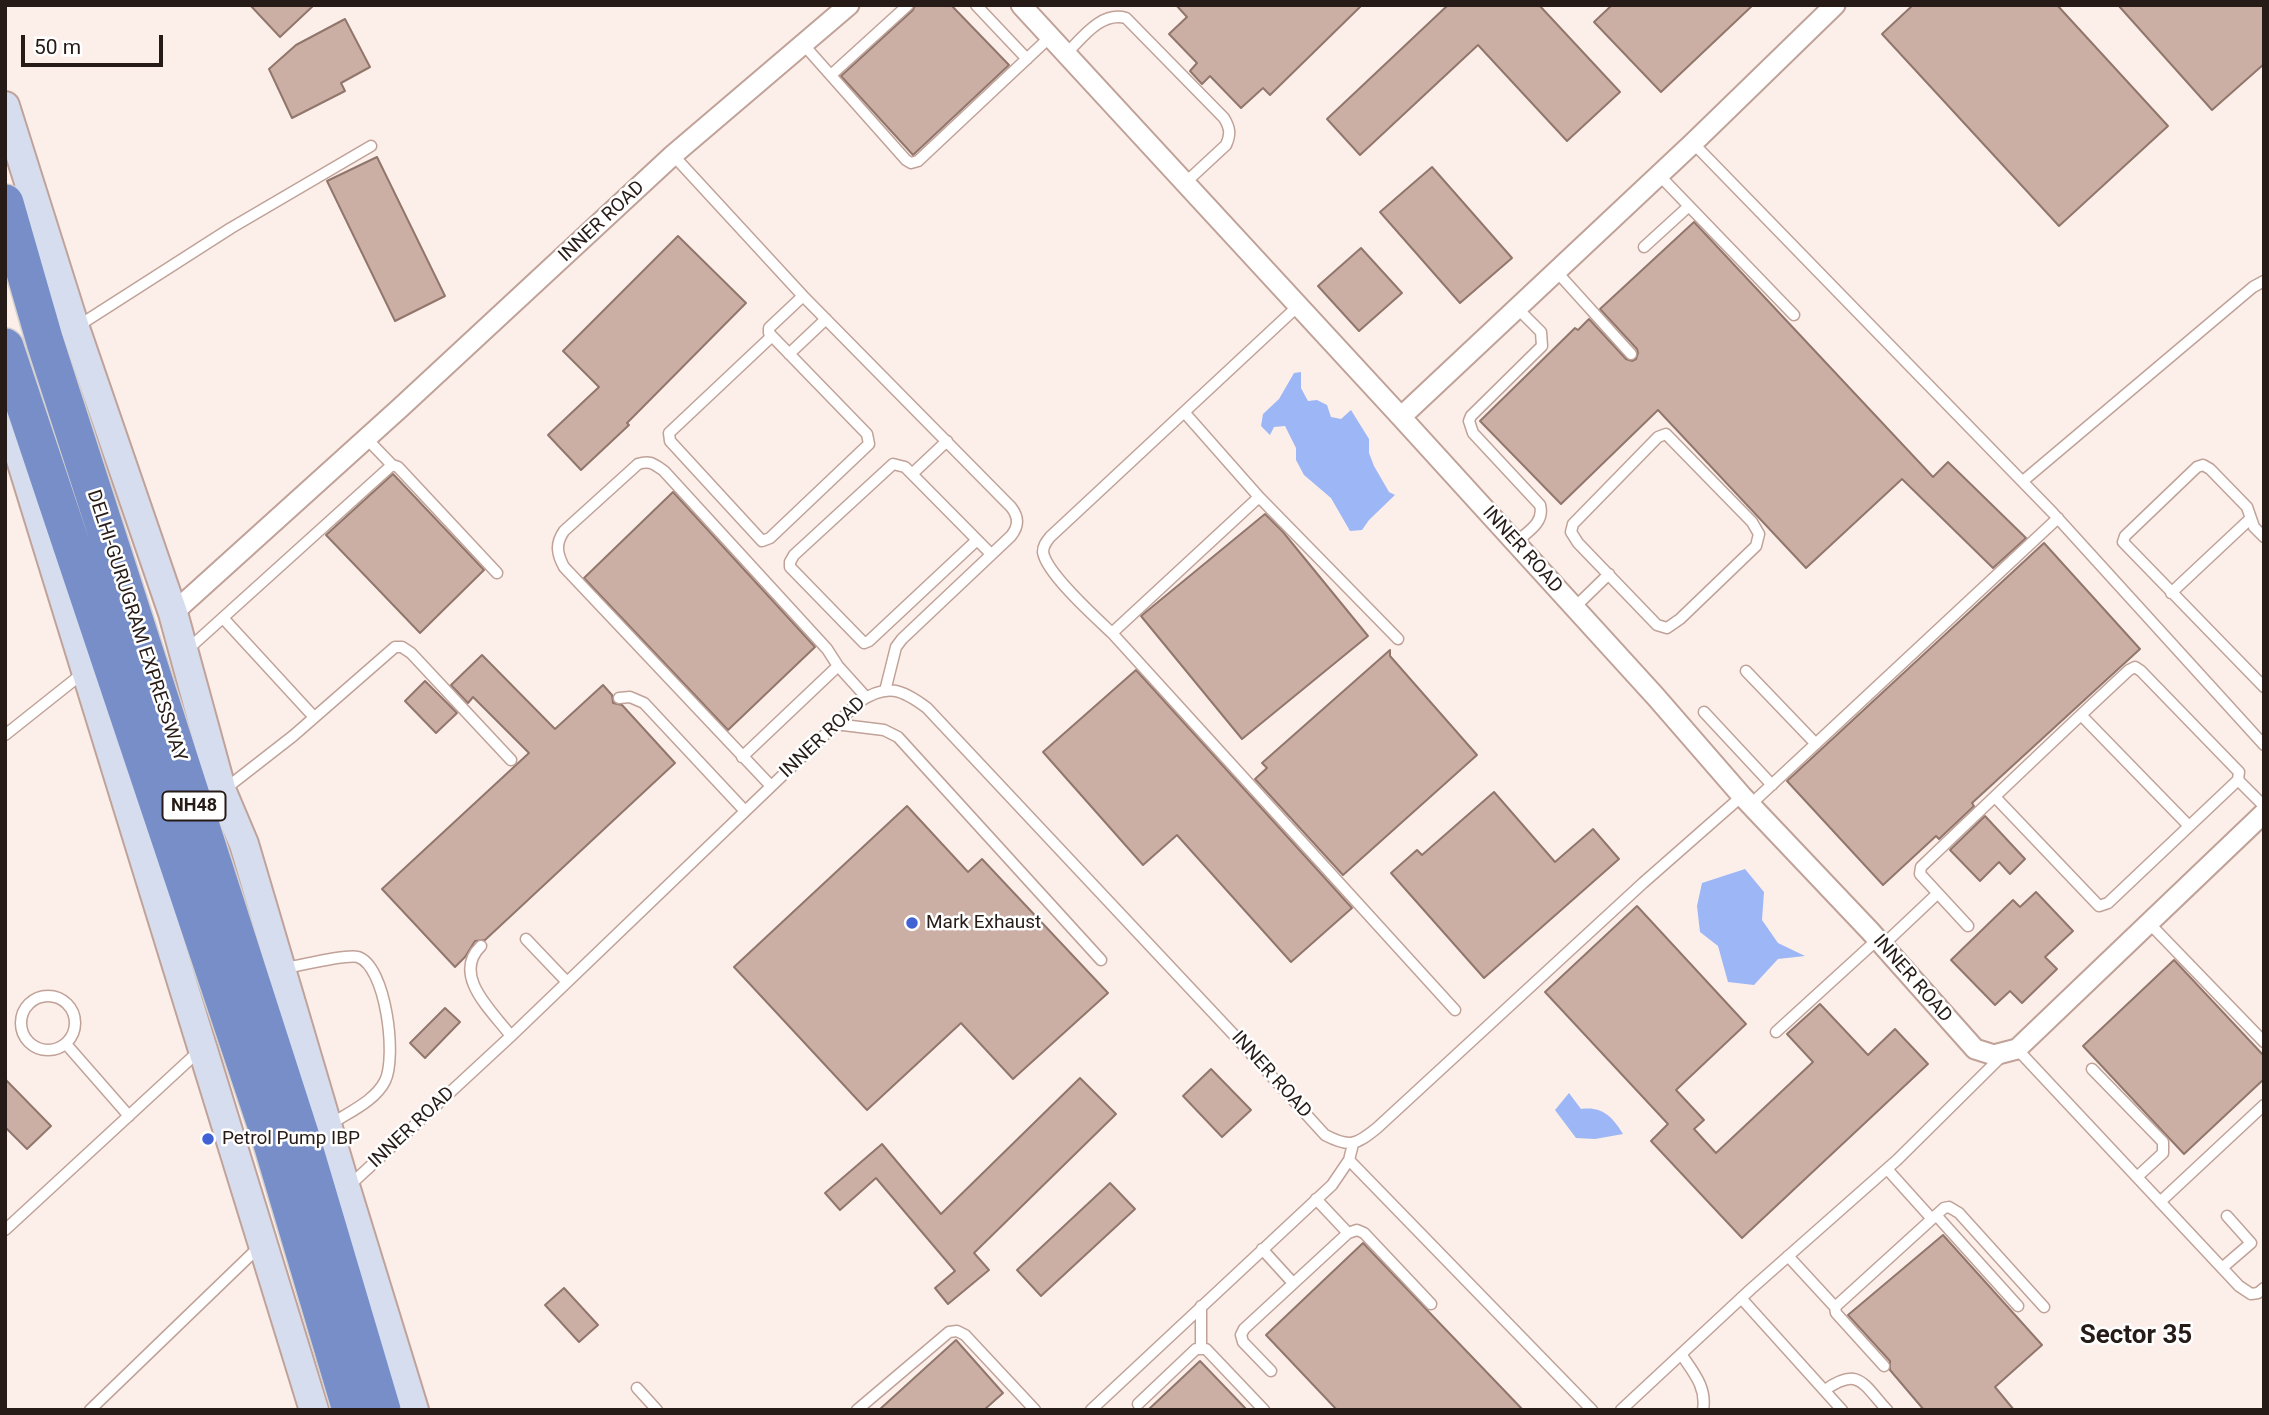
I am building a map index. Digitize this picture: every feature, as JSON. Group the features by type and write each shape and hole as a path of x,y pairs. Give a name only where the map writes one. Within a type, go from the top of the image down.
{"highway":[{"name":"DELHI-GURUGRAM EXPRESSWAY","path":"5,203 45,342 301,1137 382,1410"},
{"name":"DELHI-GURUGRAM EXPRESSWAY","path":"5,347 270,1136 351,1410"}],"main road":[{"path":"5,106 75,328 173,613 222,792 244,844 283,969 414,1410"},
{"path":"5,408 314,1410"}],"street":[{"name":"INNER ROAD","path":"173,613 367,439 673,155 849,5"},
{"name":"INNER ROAD","path":"1021,5 1401,417 1746,801 1880,942 1966,1041 1985,1053 2010,1052"},
{"path":"1401,417 1693,143 1835,5"},
{"path":"2010,1052 2264,813"}],"lane":[{"path":"831,75 908,5"},
{"path":"976,5 1027,59"},
{"path":"1066,54 1107,18 1117,15 1126,18 1224,118 1230,136 1226,145 1185,183"},
{"path":"803,44 911,163 918,161 1051,37"},
{"path":"1693,143 2023,481 2264,745"},
{"path":"75,328 230,228 371,146"},
{"path":"673,155 803,296 1012,507 1018,517 1016,530 909,630 896,647 885,691"},
{"path":"1659,175 1794,315"},
{"path":"1644,247 1689,206"},
{"path":"1556,271 1631,354"},
{"path":"2023,481 2264,281"},
{"path":"771,337 669,433 670,441 762,541 770,538 869,444 867,434 771,337 769,328 803,296"},
{"path":"1298,306 1050,537 1044,544 1043,554 1048,566 1059,579 1112,633 1455,1010"},
{"path":"1515,543 1541,520 1543,514 1540,505 1473,433 1469,421 1542,346 1541,332 1517,308"},
{"path":"789,354 826,319"},
{"path":"1184,412 1259,498 1398,639"},
{"path":"1660,435 1670,436 1757,527 1759,534 1756,547 1681,619 1667,628 1657,625 1609,574 1578,543 1572,528 1660,435"},
{"path":"367,439 398,467 497,573"},
{"path":"912,474 947,441"},
{"path":"771,786 564,567 557,552 559,538 564,531 638,464 647,461 653,463 664,471 827,649 838,666 866,697"},
{"path":"184,654 392,464"},
{"path":"976,540 864,643 790,567 794,555 892,464 905,467 991,554"},
{"path":"2264,537 2250,519 2247,507 2203,465 2197,467 2123,539 2125,545 2264,687"},
{"path":"1112,633 1259,498"},
{"path":"1091,1410 1122,1378 1332,1185 1349,1160 1353,1144 1377,1128 1643,883 1746,801 1772,785 2058,518"},
{"path":"2171,593 2250,519"},
{"path":"1574,608 1609,574"},
{"path":"896,616 909,630"},
{"path":"223,618 314,717"},
{"path":"222,792 314,717 389,650 402,647 411,653 511,760"},
{"path":"742,757 838,666"},
{"path":"1968,926 1937,894 1919,870 1995,797 2081,715 2129,670 2135,667 2141,671 2239,772 2238,780 2108,903 2099,906 1995,797"},
{"path":"5,735 86,670"},
{"path":"1746,671 1816,744"},
{"name":"INNER ROAD","path":"346,1188 511,1036 835,724 866,697 885,691 905,692 927,708 1325,1135 1342,1143 1353,1144"},
{"path":"619,698 630,696 644,703 745,811"},
{"path":"1704,712 1772,785"},
{"path":"2081,715 2189,826"},
{"path":"835,724 884,730 898,737 1101,960"},
{"path":"2238,780 2264,806"},
{"path":"1776,1032 1937,894"},
{"path":"2149,923 2264,1042"},
{"path":"526,939 567,982"},
{"path":"481,946 469,964 471,979 511,1036"},
{"path":"283,969 355,956 369,964 375,974 388,1021 391,1053 388,1072 376,1093 328,1126"},
{"path":"44,996 52,996 68,1004 75,1019 75,1028 66,1044 49,1051 39,1050 31,1045 21,1030 20,1020 28,1004 44,996"},
{"path":"66,1044 129,1116"},
{"path":"5,1230 202,1048"},
{"path":"1621,1410 1741,1298 1887,1169 2010,1052"},
{"name":"INNER ROAD","path":"2010,1052 2137,1177 2247,1293 2255,1294 2264,1288"},
{"path":"2092,1069 2162,1142 2163,1153 2137,1177"},
{"path":"2160,1202 2264,1105"},
{"path":"1349,1160 1592,1410"},
{"path":"1887,1169 2018,1306"},
{"path":"1316,1199 1348,1233"},
{"path":"1835,1307 1944,1208 1954,1208 2044,1307"},
{"path":"2222,1269 2251,1243 2227,1216"},
{"path":"1270,1371 1243,1342 1241,1335 1250,1323 1348,1233 1357,1230 1364,1233 1431,1304"},
{"path":"90,1410 262,1243"},
{"path":"1262,1249 1293,1283"},
{"path":"1788,1256 1884,1366"},
{"path":"1741,1298 1842,1410"},
{"path":"1201,1306 1201,1348"},
{"path":"857,1410 949,1332 957,1331 965,1335 1035,1410"},
{"path":"1138,1404 1196,1349 1201,1348 1206,1349 1264,1410"},
{"path":"1681,1354 1702,1386 1705,1398 1703,1410"},
{"path":"1825,1390 1847,1377 1854,1378 1887,1410"},
{"path":"637,1388 657,1410"}],"water":[{"path":"1301,372 1301,388 1308,401 1317,400 1327,405 1331,417 1341,419 1351,410 1369,439 1369,453 1374,466 1389,492 1395,495 1362,530 1350,531 1331,498 1304,475 1296,460 1296,448 1285,426 1274,427 1270,435 1261,426 1263,414 1279,399 1294,373"},
{"path":"1745,869 1764,892 1762,920 1778,943 1805,956 1778,959 1754,985 1728,982 1718,946 1700,932 1697,906 1702,883"},
{"path":"1569,1093 1581,1109 1595,1109 1606,1114 1623,1134 1595,1139 1576,1138 1555,1110"}],"building":[{"path":"250,5 314,5 280,37"},
{"path":"915,5 951,5 1009,65 913,155 841,76 913,10"},
{"path":"1176,5 1362,5 1270,95 1263,88 1241,108 1210,76 1202,84 1190,71 1197,63 1169,34 1187,17"},
{"path":"1448,5 1539,5 1620,92 1567,141 1478,45 1360,155 1327,119"},
{"path":"1612,5 1753,5 1661,92 1594,22"},
{"path":"1913,5 2057,5 2168,126 2059,226 1882,34"},
{"path":"2118,5 2264,5 2264,64 2212,110"},
{"path":"345,19 370,67 341,83 345,91 292,118 269,69 296,45"},
{"path":"377,157 445,296 395,321 327,181"},
{"path":"1432,167 1512,258 1460,303 1380,212"},
{"path":"1694,222 1933,477 1948,462 2026,538 1993,568 1902,479 1806,568 1658,410 1561,504 1480,421 1575,328 1578,330 1589,319 1626,359 1636,359 1637,349 1600,309"},
{"path":"678,236 746,303 627,423 629,425 581,470 548,435 599,387 563,351"},
{"path":"1361,248 1402,293 1359,331 1318,286"},
{"path":"393,474 484,570 420,633 326,535"},
{"path":"673,492 815,647 728,730 584,578"},
{"path":"1265,514 1283,532 1368,636 1242,739 1141,616"},
{"path":"2044,543 2140,649 1972,803 1974,806 1939,839 1936,836 1883,885 1787,781"},
{"path":"1390,650 1390,656 1477,755 1343,875 1255,779 1267,768 1262,763"},
{"path":"482,655 555,729 603,685 612,695 613,703 622,705 675,763 485,940 475,941 455,967 382,889 529,753 473,697 468,703 451,685"},
{"path":"1136,670 1352,908 1291,962 1177,835 1143,865 1043,752"},
{"path":"425,681 457,713 436,733 405,701"},
{"path":"1494,792 1555,862 1593,829 1619,859 1484,978 1391,873 1417,850 1422,855"},
{"name":"Mark Exhaust","path":"907,806 968,872 982,859 1108,993 1013,1079 961,1023 867,1110 734,967"},
{"path":"1985,816 2025,859 2010,874 1999,862 1980,881 1950,850"},
{"path":"2036,892 2073,931 2045,957 2057,969 2022,1003 2010,991 1995,1005 1951,960 2013,900 2020,907"},
{"path":"1637,906 1746,1024 1676,1090 1704,1120 1694,1129 1716,1153 1813,1062 1787,1034 1820,1004 1868,1055 1895,1029 1928,1064 1742,1238 1651,1141 1668,1124 1545,992"},
{"path":"2174,960 2264,1056 2264,1079 2184,1154 2083,1046"},
{"path":"445,1008 460,1022 425,1058 410,1043"},
{"path":"1211,1069 1251,1110 1222,1137 1183,1096"},
{"path":"1080,1078 1116,1114 974,1253 989,1270 948,1304 935,1288 955,1271 876,1178 840,1210 825,1193 882,1144 941,1214"},
{"path":"5,1079 51,1126 27,1149 5,1127"},
{"path":"1110,1183 1135,1209 1041,1296 1017,1270"},
{"path":"1943,1235 2042,1345 1995,1387 2014,1410 1924,1410 1890,1370 1890,1361 1848,1315"},
{"path":"1363,1243 1523,1410 1337,1410 1266,1335"},
{"path":"564,1288 598,1325 579,1342 545,1305"},
{"path":"956,1340 1003,1393 984,1410 879,1410"},
{"path":"1200,1361 1247,1410 1148,1410"}],"place":[{"name":"Mark Exhaust","path":"912,923"},
{"name":"Petrol Pump IBP","path":"208,1139"}],"district":[{"name":"Sector 35","path":"2136,1336"}]}
